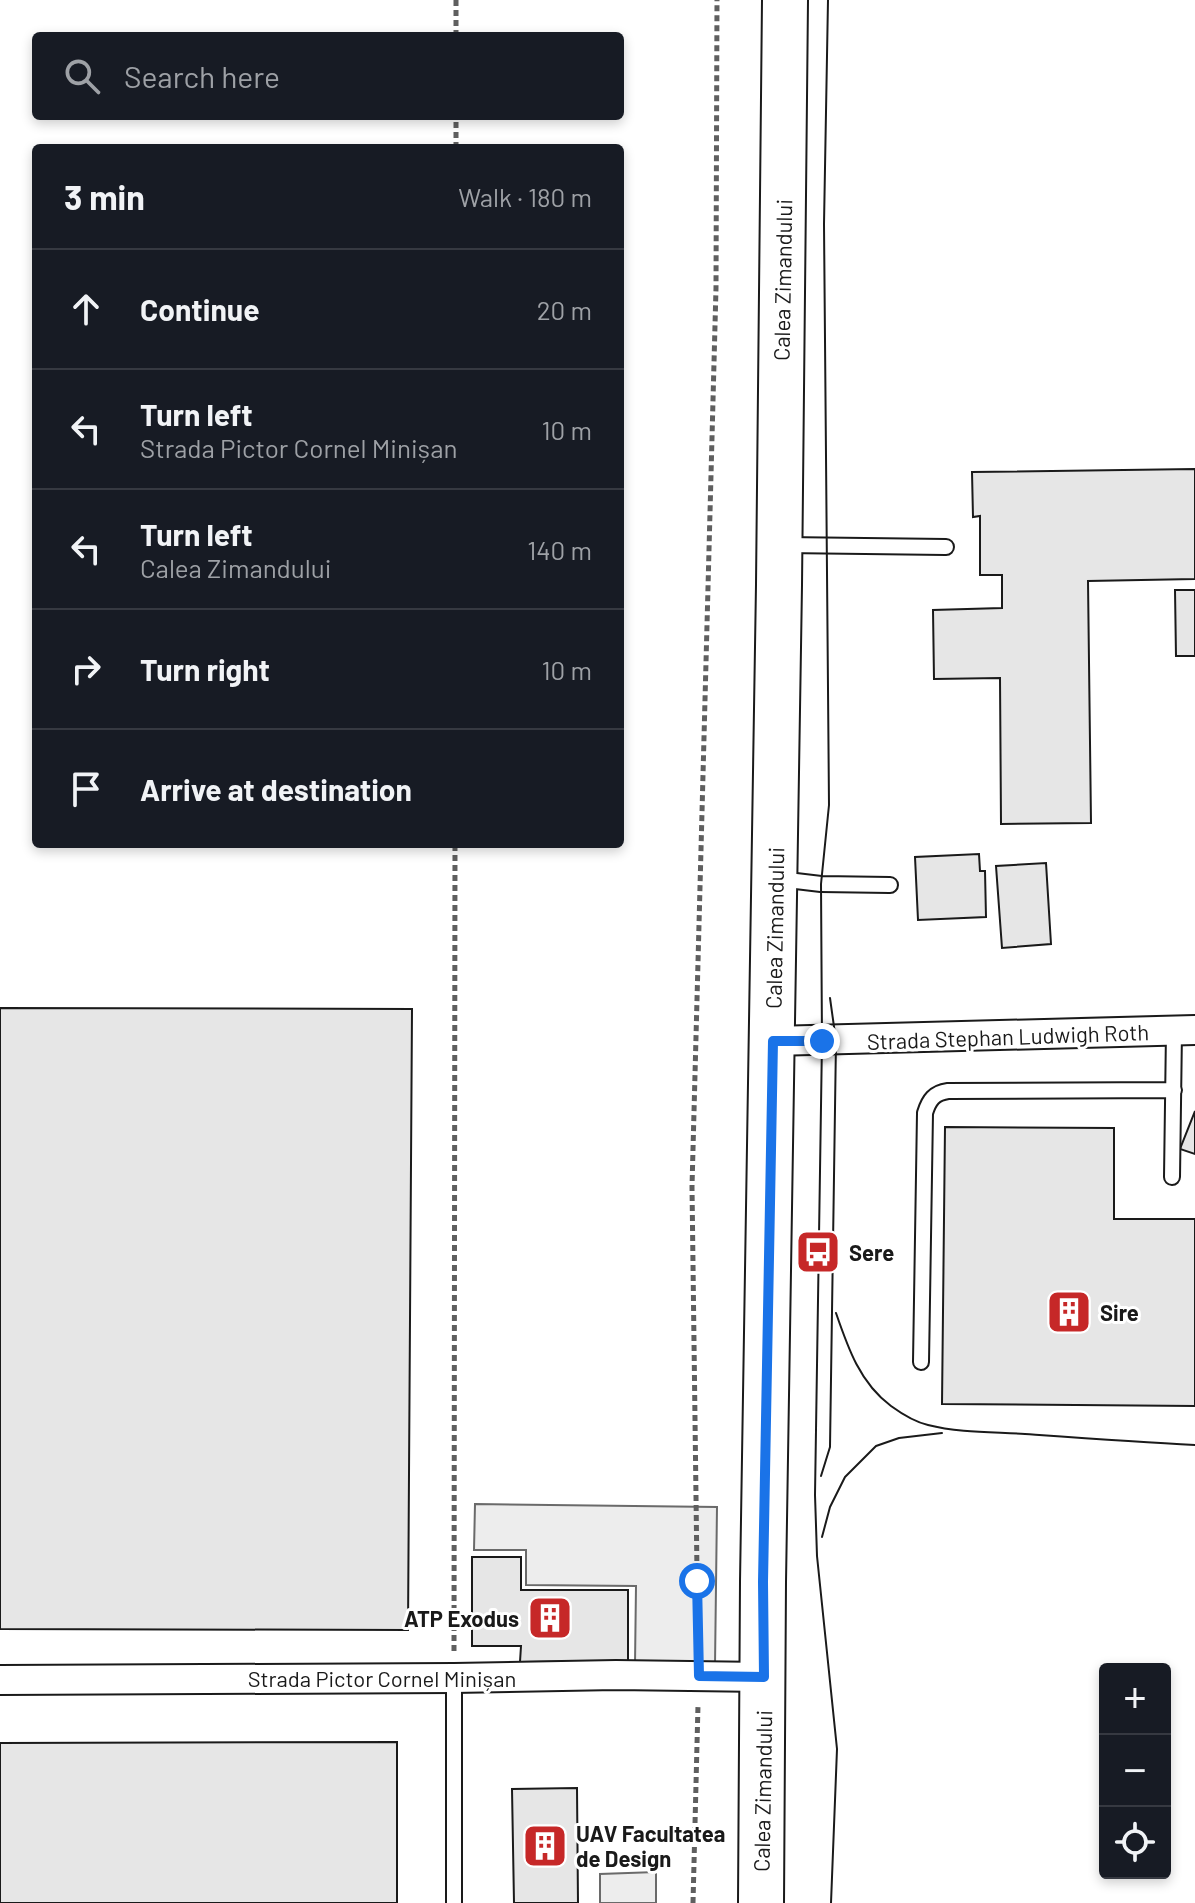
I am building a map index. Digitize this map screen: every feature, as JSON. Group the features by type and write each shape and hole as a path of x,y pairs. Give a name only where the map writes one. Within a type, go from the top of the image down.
{"main road":[{"name":"Calea Zimandului","path":"761,1903 785,0"}],"street":[{"name":"Strada Stephan Ludwigh Roth","path":"773,1041 1185,1031"},
{"name":"Strada Pictor Cornel Minișan","path":"0,1680 616,1675 764,1677"}],"lane":[{"path":"779,545 946,547"},
{"path":"775,879 821,884 890,885"},
{"path":"1172,1177 1174,1090 1185,1031"},
{"path":"921,1362 925,1113 932,1097 948,1091 1174,1090"},
{"path":"454,1678 454,1903"}],"path":[{"path":"456,0 456,32"},
{"path":"693,1903 699,1676 692,1187 716,288 717,0"},
{"path":"456,120 456,144"},
{"path":"454,1678 455,848"}],"shaded area":[{"path":"475,1504 717,1507 715,1665 635,1664 636,1586 526,1585 526,1550 474,1550"},
{"path":"656,1872 656,1903 600,1903 600,1874"}],"building":[{"path":"1195,469 1195,579 1088,581 1091,823 1001,824 1000,678 934,679 933,610 1002,608 1002,575 980,575 980,516 973,517 972,472"},
{"path":"1175,590 1195,590 1195,656 1176,656"},
{"path":"979,854 980,871 985,871 986,917 918,920 915,857"},
{"path":"1046,863 1051,944 1002,948 996,866"},
{"path":"0,1008 412,1009 408,1630 0,1629"},
{"path":"1195,1111 1195,1154 1180,1149"},
{"name":"Sire","path":"945,1127 1114,1128 1114,1219 1195,1219 1195,1406 942,1404"},
{"name":"ATP Exodus","path":"472,1557 521,1557 521,1590 628,1590 628,1661 520,1662 521,1646 472,1646"},
{"path":"397,1742 397,1903 0,1903 0,1743"},
{"name":"UAV Facultatea de Design","path":"577,1788 578,1903 514,1903 512,1789"}],"tram line":[{"path":"828,0 824,224 829,805 821,884 822,1041 815,1495 817,1556 837,1749 831,1903"},
{"path":"821,1476 830,1447 836,1041 830,998"},
{"path":"836,1313 851,1352 871,1387 891,1406 918,1422 964,1431 1195,1445"},
{"path":"822,1537 830,1507 845,1477 876,1446 899,1438 942,1433"}],"place":[{"name":"Sere","path":"818,1252"},
{"name":"Sire","path":"1069,1312"},
{"name":"ATP Exodus","path":"550,1618"},
{"name":"UAV Facultatea de Design","path":"545,1846"}],"route":[{"path":"697,1581 699,1676 764,1677 773,1041 822,1041"}]}
